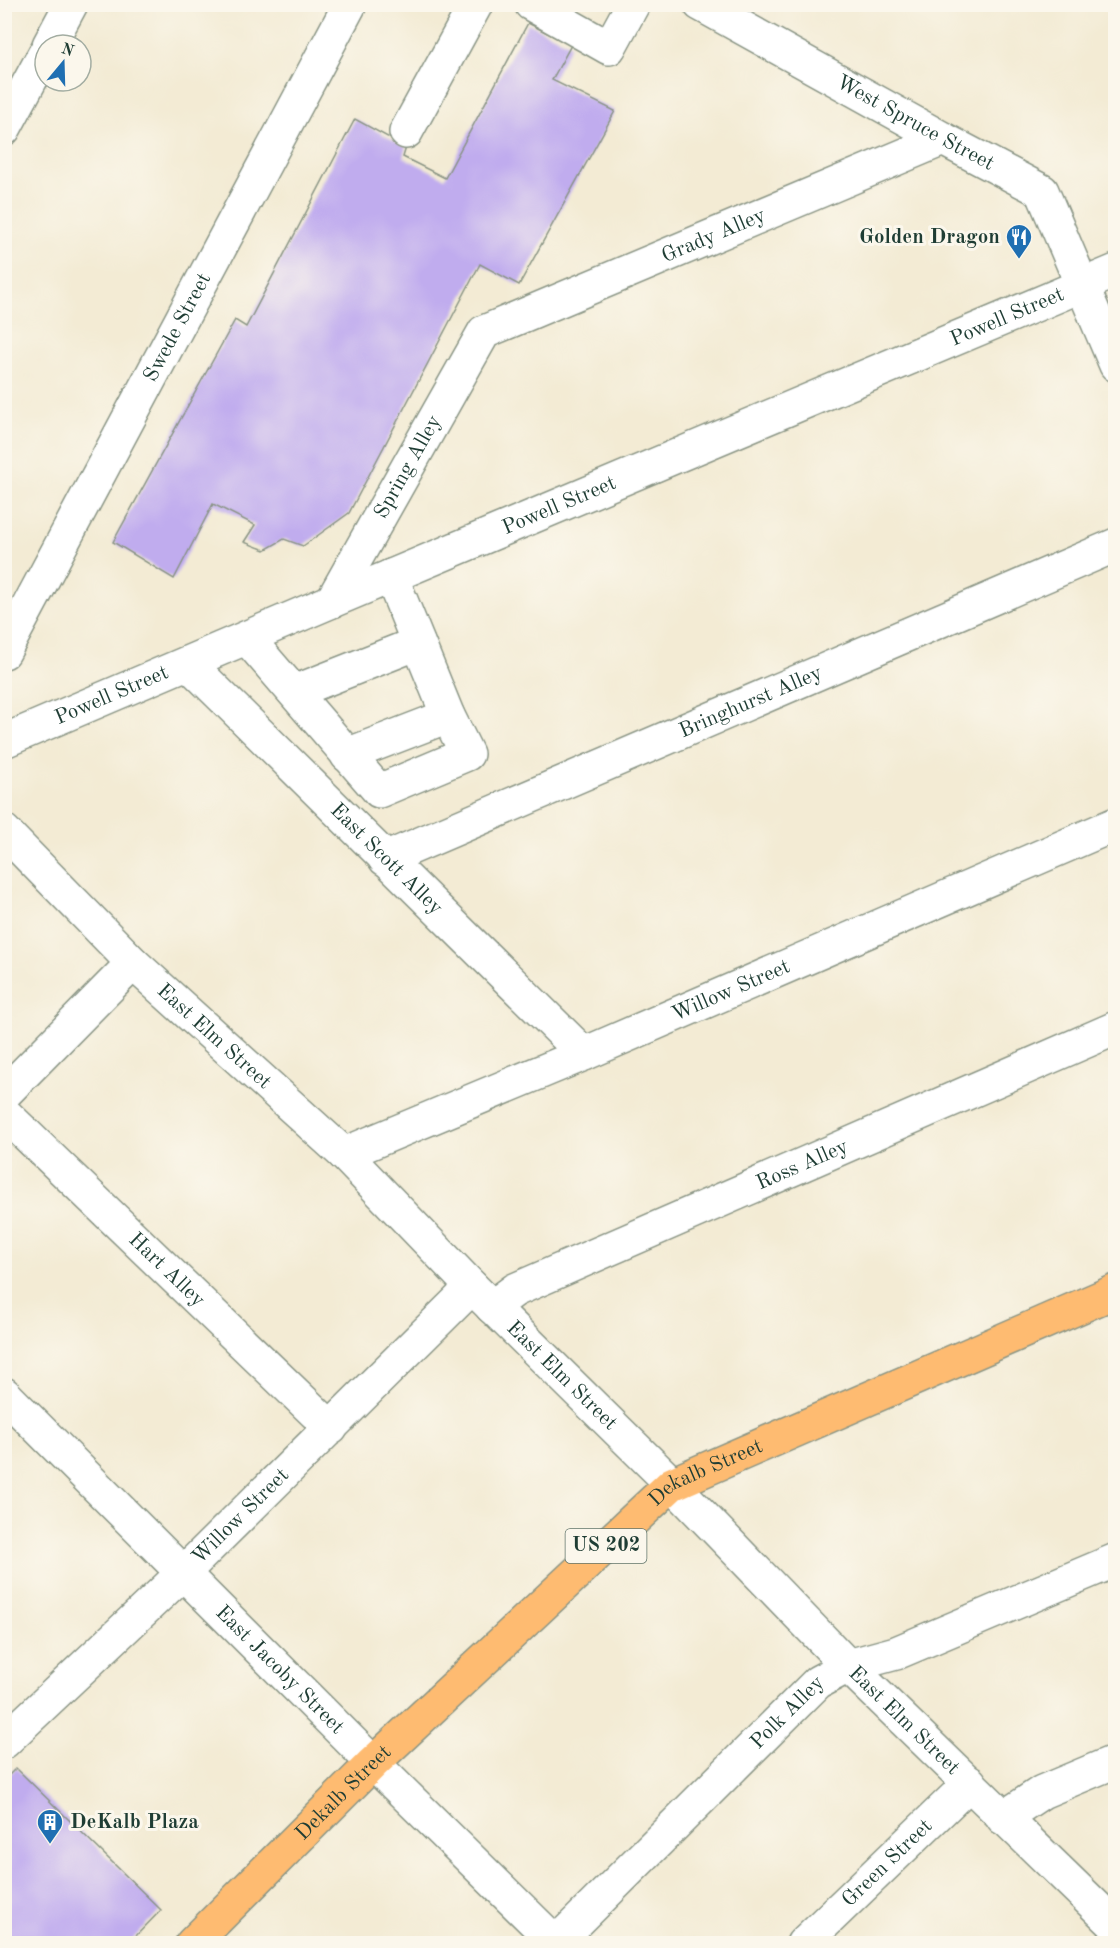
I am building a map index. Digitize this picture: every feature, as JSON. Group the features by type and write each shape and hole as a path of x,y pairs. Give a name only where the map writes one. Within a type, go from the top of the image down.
{"highway":[{"name":"Dekalb Street","path":"192,1944 373,1763 672,1484 1116,1291"}],"street":[{"path":"56,33 71,4"},
{"name":"Swede Street","path":"4,652 350,4"},
{"path":"406,132 476,4"},
{"path":"531,4 609,48 633,4"},
{"name":"West Spruce Street","path":"700,4 943,139 1042,191 1116,365"},
{"path":"4,129 33,75"},
{"name":"Grady Alley","path":"484,332 943,139"},
{"name":"Powell Street","path":"4,741 1116,271"},
{"name":"Spring Alley","path":"332,601 484,332"},
{"name":"Bringhurst Alley","path":"385,859 1116,545"},
{"path":"247,638 379,791 467,754 448,716 391,576"},
{"path":"294,692 418,644"},
{"name":"East Scott Alley","path":"188,663 584,1054"},
{"path":"347,755 448,716"},
{"name":"Willow Street","path":"344,1154 584,1054 1116,824"},
{"name":"East Elm Street","path":"4,831 133,963 344,1154 482,1297 672,1484 848,1666 1116,1926"},
{"path":"4,1094 133,963"},
{"name":"Ross Alley","path":"482,1297 515,1290 1116,1028"},
{"name":"Hart Alley","path":"4,1113 331,1428"},
{"name":"Willow Street","path":"4,1742 183,1573 331,1428 482,1297"},
{"name":"East Jacoby Street","path":"4,1394 556,1943"},
{"name":"Polk Alley","path":"556,1943 818,1682 848,1666 896,1653 1116,1560"},
{"path":"1003,1818 1042,1792 1116,1761"},
{"name":"Green Street","path":"803,1944 970,1783"}],"building":[{"path":"528,23 571,45 552,80 615,111 519,285 480,264 349,513 303,546 284,539 265,550 244,542 255,525 213,504 174,579 113,542 235,320 246,327 355,119 406,147 403,157 445,178"},
{"name":"DeKalb Plaza","path":"16,1768 161,1910 128,1944 4,1944 4,1780"}],"place":[{"name":"Golden Dragon","path":"1019,260"},
{"name":"DeKalb Plaza","path":"50,1845"}]}
